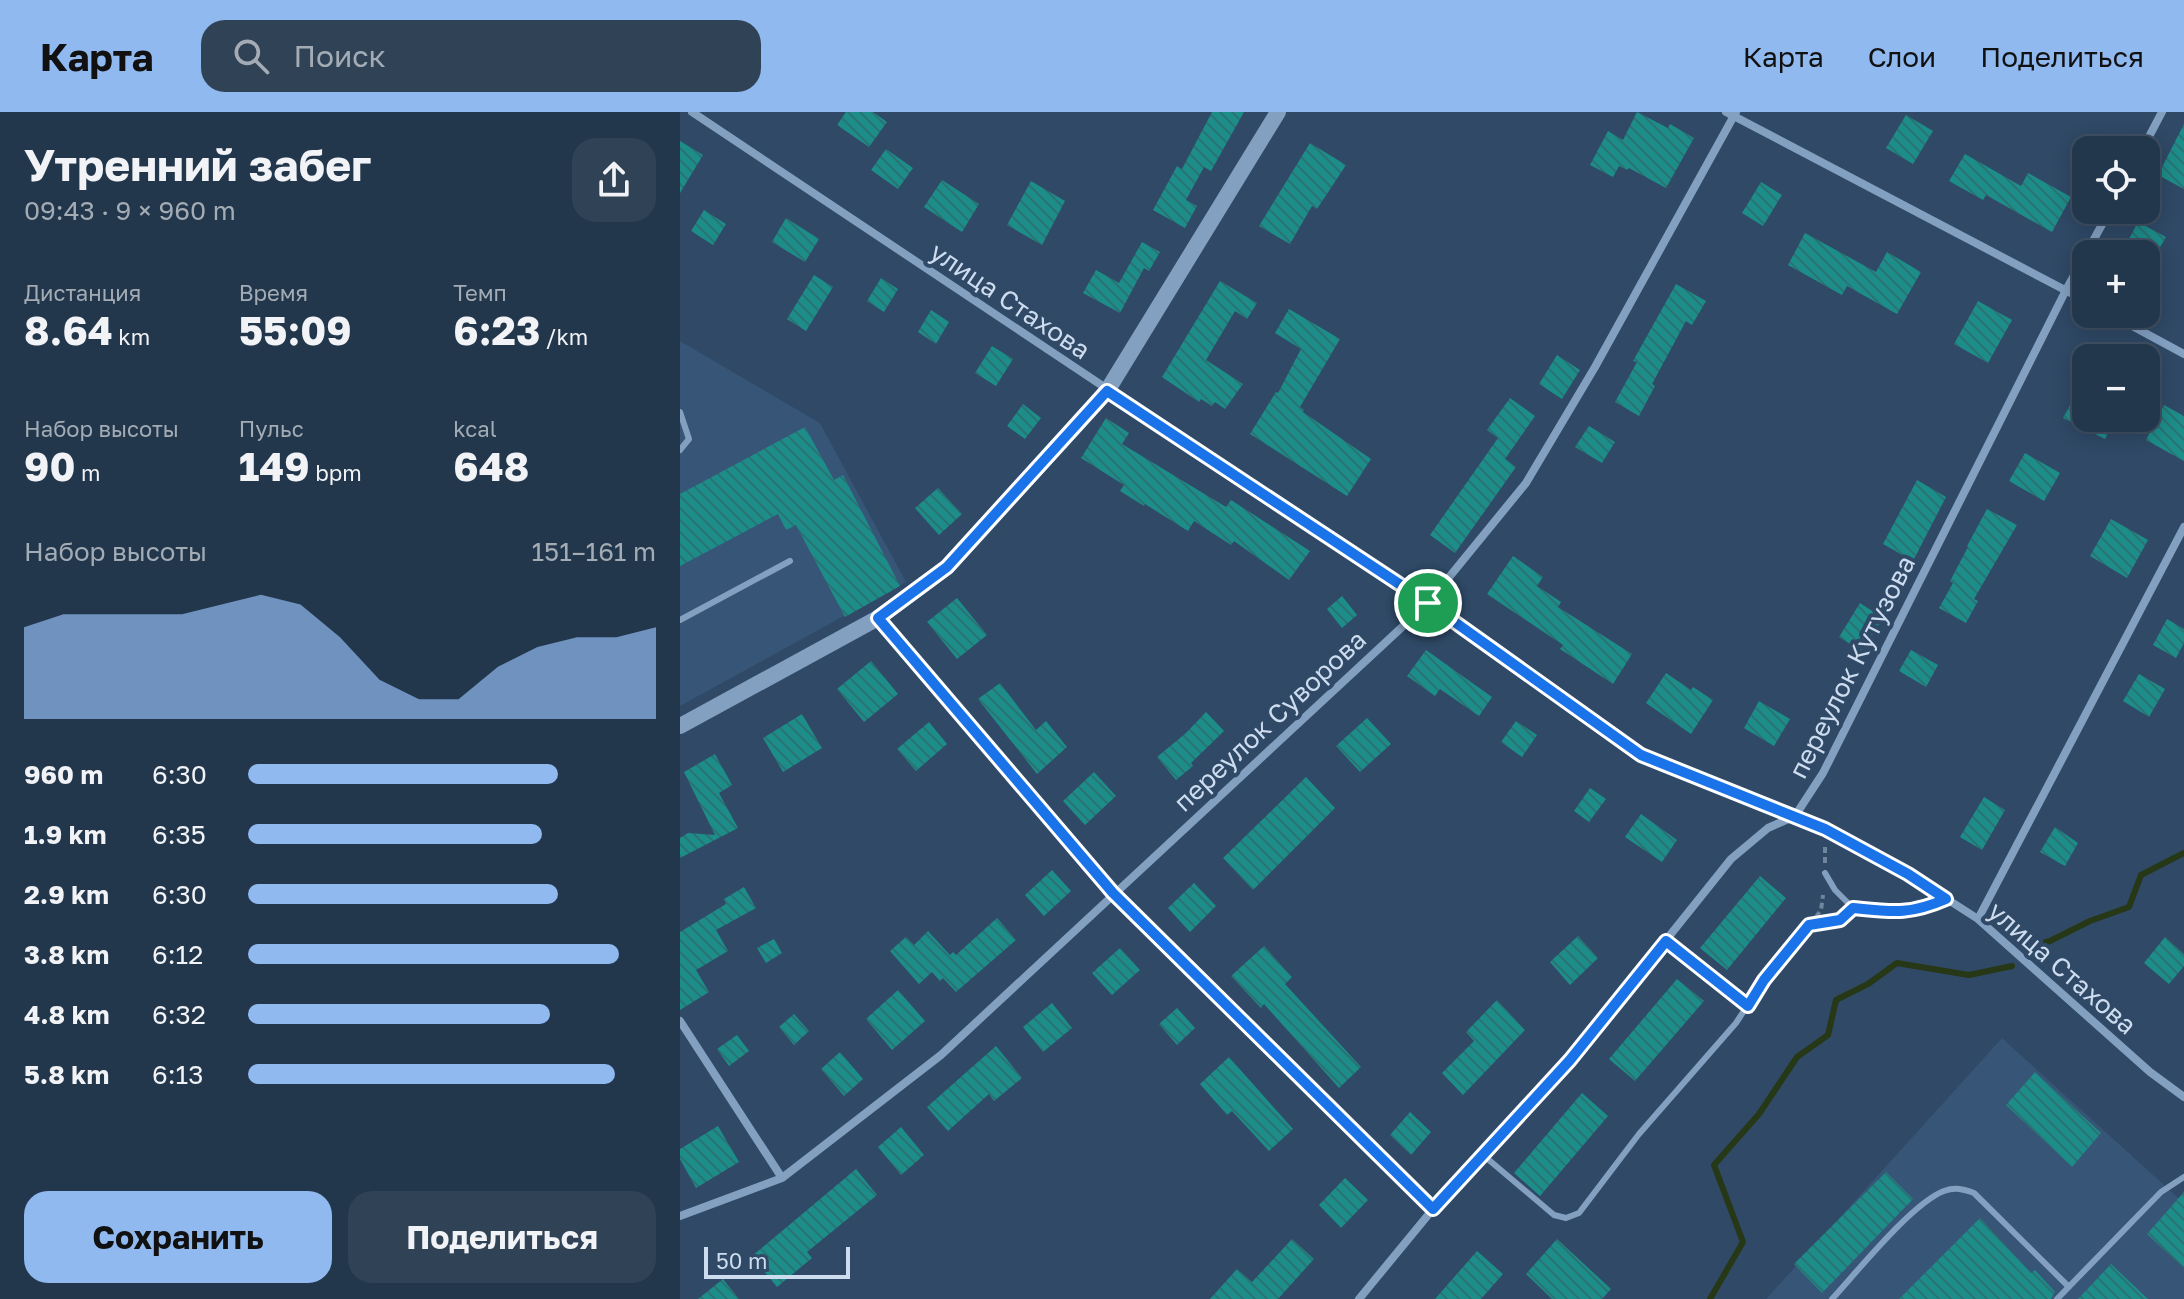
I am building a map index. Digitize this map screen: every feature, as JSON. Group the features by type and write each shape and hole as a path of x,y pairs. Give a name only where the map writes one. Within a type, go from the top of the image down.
{"street":[{"name":"улица Стахова","path":"692,112 1428,603 1641,755 1825,829 1908,874 1978,919 2150,1072 2184,1097"},
{"path":"680,726 878,618 947,567 1107,391 1278,112"},
{"path":"2149,136 2162,112"},
{"path":"1732,113 2072,293"},
{"name":"переулок Суворова","path":"680,1216 782,1178 941,1055 1428,603 1526,483 1595,367 1732,113"},
{"name":"переулок Кутузова","path":"1359,1299 1433,1209 1570,1060 1731,859 1768,828 1795,816 1823,773 2066,290 2102,224"},
{"path":"2136,328 2184,354"},
{"path":"1978,919 2184,527"},
{"path":"878,618 1113,893 1433,1209"},
{"path":"680,1021 782,1178"}],"lane":[{"path":"680,412 689,439 680,450"},
{"path":"680,620 790,561"},
{"path":"1825,873 1835,890 1853,908 1887,912 1919,910 1946,899"},
{"path":"1483,1155 1554,1215 1566,1218 1579,1213 1639,1134 1736,1023 1764,980 1809,925"},
{"path":"1666,941 1748,1006"},
{"path":"2057,1299 2161,1192 2184,1177"},
{"path":"1832,1299 1917,1209 1942,1192 1958,1188 1974,1193 2069,1287"}],"path":[{"path":"1809,925 1840,920 1853,908"}],"shaded area":[{"path":"680,341 820,423 906,582 680,706"},
{"path":"2002,1038 2184,1203 2184,1299 1766,1299"}],"building":[{"path":"846,112 873,112 887,122 869,147 837,125"},
{"path":"1212,112 1244,112 1211,171 1204,167 1186,200 1197,206 1185,228 1153,210 1177,166 1182,169"},
{"path":"1637,112 1668,128 1670,124 1694,138 1666,188 1629,168 1619,166 1613,177 1590,165 1608,131 1623,140"},
{"path":"1906,115 1933,131 1913,164 1886,148"},
{"path":"2184,124 2184,189 2160,176"},
{"path":"680,141 703,155 680,193"},
{"path":"1310,143 1346,165 1317,209 1312,206 1290,244 1259,226"},
{"path":"886,149 913,168 898,189 871,170"},
{"path":"1965,154 2021,186 2028,173 2071,197 2052,232 1986,195 1983,200 1949,181"},
{"path":"942,180 979,204 962,232 924,207"},
{"path":"1031,181 1065,201 1042,245 1007,225"},
{"path":"1761,182 1782,195 1763,226 1742,213"},
{"path":"704,210 726,224 713,245 691,231"},
{"path":"786,218 819,239 805,262 772,242"},
{"path":"2137,224 2166,237 2160,247 2160,240 2128,240"},
{"path":"1805,233 1876,272 1887,252 1921,272 1897,314 1847,286 1842,295 1788,265"},
{"path":"1142,242 1160,252 1149,271 1144,268 1120,313 1083,293 1096,270 1119,283"},
{"path":"814,275 833,287 806,331 787,319"},
{"path":"881,278 898,289 884,312 867,301"},
{"path":"1220,281 1257,303 1247,319 1235,311 1206,360 1243,384 1225,409 1215,402 1212,406 1201,399 1199,402 1162,377"},
{"path":"1676,284 1706,301 1692,325 1686,321 1652,384 1655,386 1639,416 1615,402 1637,362 1633,361"},
{"path":"1978,301 2012,320 1988,363 1954,344"},
{"path":"1289,309 1340,339 1300,407 1371,459 1347,496 1250,434 1278,393 1301,349 1275,333"},
{"path":"931,310 949,322 936,344 918,332"},
{"path":"992,346 1013,359 996,386 975,373"},
{"path":"1557,355 1580,370 1562,399 1539,384"},
{"path":"1510,398 1535,416 1505,459 1516,467 1455,553 1430,535 1498,438 1487,430"},
{"path":"2072,402 2072,422 2063,418"},
{"path":"1023,404 1041,418 1025,439 1007,426"},
{"path":"2164,405 2184,416 2184,461 2146,440 2150,432 2160,432 2160,413"},
{"path":"1106,418 1129,433 1122,444 1226,507 1231,500 1310,551 1289,580 1234,541 1231,545 1194,521 1188,531 1144,506 1120,491 1124,485 1081,458"},
{"path":"1589,426 1615,442 1602,463 1575,447"},
{"path":"805,427 834,480 843,475 900,586 845,617 796,525 786,530 778,514 680,566 680,494"},
{"path":"2091,432 2109,432 2105,439"},
{"path":"2025,453 2060,473 2044,501 2009,481"},
{"path":"1917,480 1946,497 1913,561 1883,544"},
{"path":"938,488 962,514 939,535 915,508"},
{"path":"1987,509 2017,525 1974,599 1978,601 1966,623 1939,608"},
{"path":"2111,519 2148,540 2127,578 2090,556"},
{"path":"1513,556 1543,577 1537,586 1561,602 1558,607 1632,654 1613,684 1560,649 1563,645 1487,594"},
{"path":"1342,596 1357,615 1342,628 1327,609"},
{"path":"957,598 987,635 957,659 927,622"},
{"path":"1860,603 1883,618 1862,652 1839,637"},
{"path":"2167,619 2184,629 2184,643 2176,658 2153,645"},
{"path":"1426,650 1492,697 1479,716 1440,689 1435,696 1407,676"},
{"path":"1911,650 1938,665 1926,687 1899,671"},
{"path":"871,661 898,694 864,722 837,689"},
{"path":"1666,673 1713,700 1691,734 1646,703"},
{"path":"2139,674 2165,689 2149,717 2123,701"},
{"path":"1000,683 1036,730 1046,721 1067,747 1037,774 978,699"},
{"path":"1759,701 1790,719 1774,746 1744,728"},
{"path":"1206,712 1224,731 1176,780 1157,757"},
{"path":"802,714 822,748 783,772 763,738"},
{"path":"1367,718 1391,744 1360,772 1336,746"},
{"path":"1516,721 1537,735 1522,757 1501,742"},
{"path":"929,722 947,744 916,771 897,749"},
{"path":"715,754 732,785 719,793 738,828 680,858 680,838 688,833 715,835 684,772"},
{"path":"1094,772 1116,796 1085,825 1063,801"},
{"path":"1306,777 1335,808 1253,890 1223,858"},
{"path":"1590,788 1606,799 1589,822 1574,811"},
{"path":"1984,797 2005,810 1982,850 1960,837"},
{"path":"1641,814 1677,840 1662,862 1625,837"},
{"path":"2055,827 2078,843 2065,866 2040,852"},
{"path":"1052,870 1071,891 1044,916 1025,895"},
{"path":"1760,876 1786,898 1727,970 1700,948"},
{"path":"1194,883 1216,906 1190,932 1168,908"},
{"path":"744,887 756,908 716,930 728,951 696,970 709,992 680,1010 680,932 726,904 724,899"},
{"path":"997,918 1016,940 956,992 943,978 940,981 932,972 919,984 890,951 906,937 914,945 928,931 950,955 953,952 956,955"},
{"path":"1578,936 1598,958 1570,985 1550,962"},
{"path":"2165,937 2184,954 2184,966 2169,984 2144,963"},
{"path":"774,939 782,953 766,963 757,948"},
{"path":"1264,946 1292,977 1285,984 1361,1067 1339,1088 1264,1004 1261,1008 1231,976"},
{"path":"1120,948 1140,970 1112,995 1092,973"},
{"path":"1677,979 1704,1001 1635,1081 1609,1059"},
{"path":"898,990 925,1021 892,1050 866,1019"},
{"path":"1497,1000 1525,1030 1463,1095 1442,1073 1474,1041 1466,1032"},
{"path":"1052,1003 1072,1028 1043,1052 1023,1027"},
{"path":"1177,1008 1195,1028 1177,1045 1159,1024"},
{"path":"794,1014 809,1031 794,1045 779,1027"},
{"path":"737,1035 749,1051 729,1066 717,1049"},
{"path":"996,1046 1022,1078 994,1101 989,1094 948,1131 927,1107"},
{"path":"840,1052 863,1079 844,1096 821,1069"},
{"path":"1229,1057 1293,1129 1269,1151 1232,1111 1227,1115 1200,1084"},
{"path":"2035,1072 2101,1133 2072,1167 2006,1105"},
{"path":"1582,1093 1608,1116 1540,1196 1514,1173"},
{"path":"1410,1112 1431,1132 1411,1155 1390,1135"},
{"path":"718,1126 739,1162 696,1188 680,1159 680,1149"},
{"path":"901,1127 924,1155 901,1175 878,1147"},
{"path":"856,1169 877,1195 807,1252 812,1258 777,1287 752,1256"},
{"path":"1886,1172 1913,1199 1822,1293 1794,1264"},
{"path":"1345,1178 1368,1200 1341,1228 1319,1205"},
{"path":"2184,1192 2184,1268 2147,1234"},
{"path":"1980,1218 2031,1273 2035,1270 2055,1292 2051,1299 1899,1299"},
{"path":"1292,1239 1314,1259 1278,1299 1210,1299 1237,1269 1252,1282"},
{"path":"1557,1239 1611,1289 1602,1299 1552,1299 1526,1274"},
{"path":"1477,1251 1503,1274 1481,1299 1435,1299"},
{"path":"2111,1264 2148,1299 2078,1299"},
{"path":"723,1279 739,1299 698,1299"}],"waterway":[{"path":"2034,945 2129,907 2141,875 2184,853"},
{"path":"1710,1299 1743,1242 1714,1165 1759,1114 1797,1057 1828,1035 1836,1000 1868,984 1897,963 1969,975 2012,966"}],"route":[{"path":"1107,391 1428,603 1641,755 1825,829 1908,874 1946,899 1919,910 1887,912 1853,908 1840,920 1809,925 1764,980 1748,1006 1666,941 1570,1060 1433,1209 1113,893 878,618 947,567 1107,391"}]}
